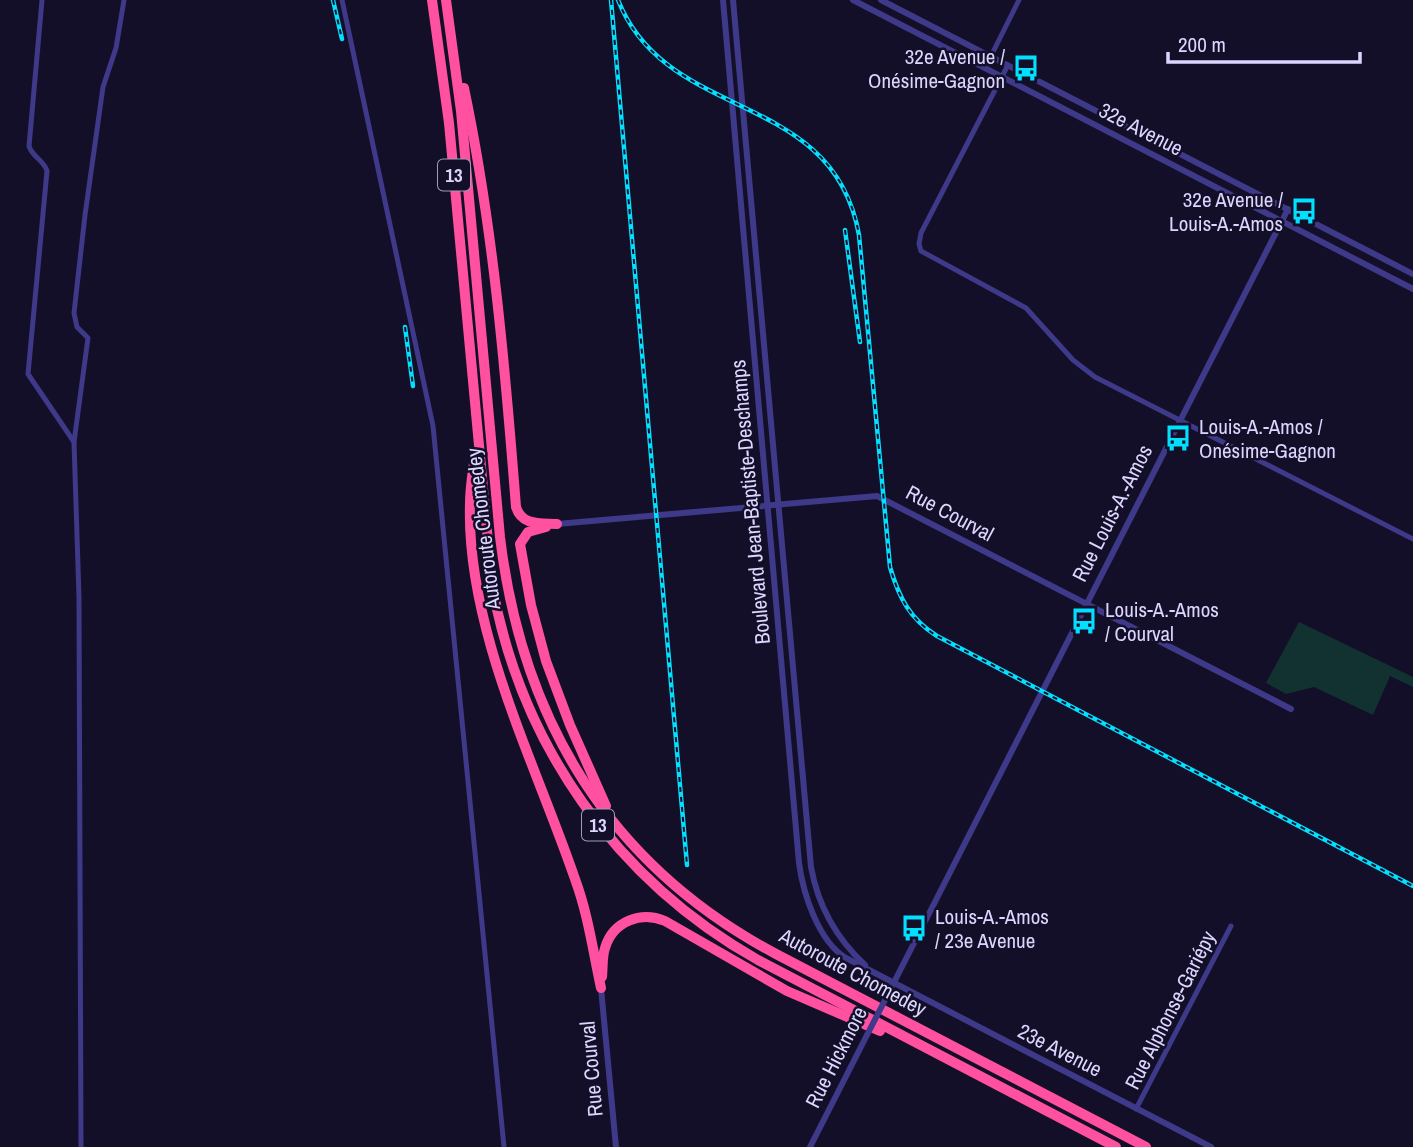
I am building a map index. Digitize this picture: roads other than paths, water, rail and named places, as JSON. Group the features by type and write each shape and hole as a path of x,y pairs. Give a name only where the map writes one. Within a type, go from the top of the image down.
{"highway":[{"name":"Autoroute Chomedey","path":"432,0 449,123 491,573 504,640 524,697 539,732 565,778 593,819 624,856 658,890 715,934 758,960 1116,1147"},
{"name":"Autoroute Chomedey","path":"446,0 461,111 500,537 509,601 527,666 550,723 576,771 635,848 685,895 752,941 1146,1147"},
{"path":"449,19 475,142 499,306 516,507 525,520 557,524"},
{"path":"477,430 470,504 474,561 484,617 507,694 576,881 601,988"},
{"path":"557,524 530,531 522,538 520,548 538,634 556,692 612,821"},
{"path":"601,988 604,951 614,931 633,919 654,918 665,921 799,996 944,1057"}],"street":[{"path":"42,0 29,145 47,171 27,374 74,442"},
{"path":"81,1147 80,638 74,442 88,338 77,327 74,318 103,87 116,48 124,0"},
{"path":"342,0 433,426 504,1147"},
{"name":"Boulevard Jean-Baptiste-Deschamps","path":"723,0 803,886 813,914 832,946 841,955 894,983"},
{"name":"Boulevard Jean-Baptiste-Deschamps","path":"733,0 812,875 819,900 830,923 847,947 872,971"},
{"name":"32e Avenue","path":"853,0 1413,289"},
{"name":"32e Avenue","path":"881,0 1413,274"},
{"path":"990,56 1019,0"},
{"path":"1008,65 921,233 920,249 928,256 1026,308 1073,360 1091,374 1413,539"},
{"path":"731,85 740,84"},
{"name":"Rue Louis-A.-Amos","path":"894,983 1287,209"},
{"path":"758,396 768,395"},
{"name":"Rue Courval","path":"557,524 877,496 1291,709"},
{"name":"Rue Alphonse-Gariépy","path":"1136,1109 1231,926"},
{"name":"Rue Hickmore","path":"810,1147 894,983"},
{"name":"23e Avenue","path":"894,983 1211,1147"},
{"name":"Rue Courval","path":"601,988 616,1147"}],"railway":[{"path":"333,0 342,39"},
{"path":"611,0 687,865"},
{"path":"618,0 641,40 673,68 784,129 817,154 843,188 859,235 890,567 897,588 913,615 937,636 1413,886"},
{"path":"845,230 860,342"},
{"path":"405,327 413,386"}],"place":[{"name":"32e Avenue / Onésime-Gagnon","path":"1026,68"},
{"name":"32e Avenue / Louis-A.-Amos","path":"1304,211"},
{"name":"Louis-A.-Amos / Onésime-Gagnon","path":"1178,438"},
{"name":"Louis-A.-Amos / Courval","path":"1084,621"},
{"name":"Louis-A.-Amos / 23e Avenue","path":"914,928"}]}
